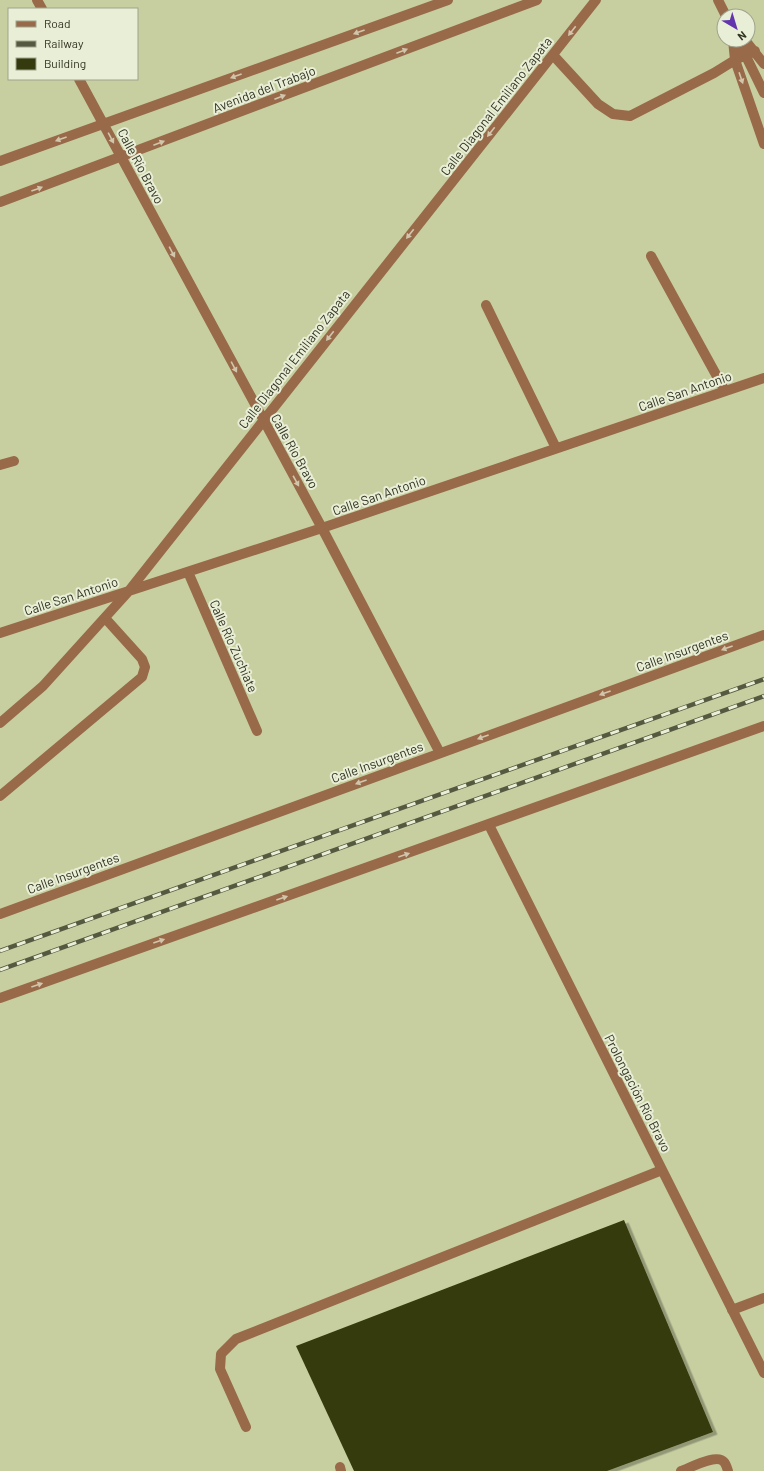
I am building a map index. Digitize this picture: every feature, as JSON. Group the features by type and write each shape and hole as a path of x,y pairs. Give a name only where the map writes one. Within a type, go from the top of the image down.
{"street":[{"name":"Avenida del Trabajo","path":"0,161 448,0"},
{"name":"Avenida del Trabajo","path":"0,202 121,158 537,0"},
{"name":"Calle Diagonal Emiliano Zapata","path":"0,723 43,686 128,592 596,0"},
{"path":"734,48 735,60 764,144"},
{"path":"745,48 764,64"},
{"path":"748,48 764,93"},
{"path":"553,55 598,104 613,114 630,116 750,53"},
{"name":"Calle Río Bravo","path":"80,80 322,528 440,753"},
{"path":"651,256 725,391"},
{"path":"486,305 556,448"},
{"name":"Calle San Antonio","path":"0,633 322,528 764,378"},
{"path":"0,465 14,461"},
{"name":"Calle Río Zuchiate","path":"188,572 257,731"},
{"path":"0,796 142,677 146,668 142,659 105,618"},
{"name":"Calle Insurgentes","path":"0,914 764,635"},
{"path":"0,998 764,726"},
{"name":"Prolongación Río Bravo","path":"489,825 764,1373"},
{"path":"246,1427 220,1369 221,1354 236,1339 662,1170"},
{"path":"732,1310 764,1298"},
{"path":"681,1471 713,1459 719,1459 724,1462 728,1471"}],"building":[{"path":"624,1220 713,1432 607,1471 354,1471 296,1346"}],"railway":[{"path":"0,951 764,679"},
{"path":"0,970 764,696"}]}
